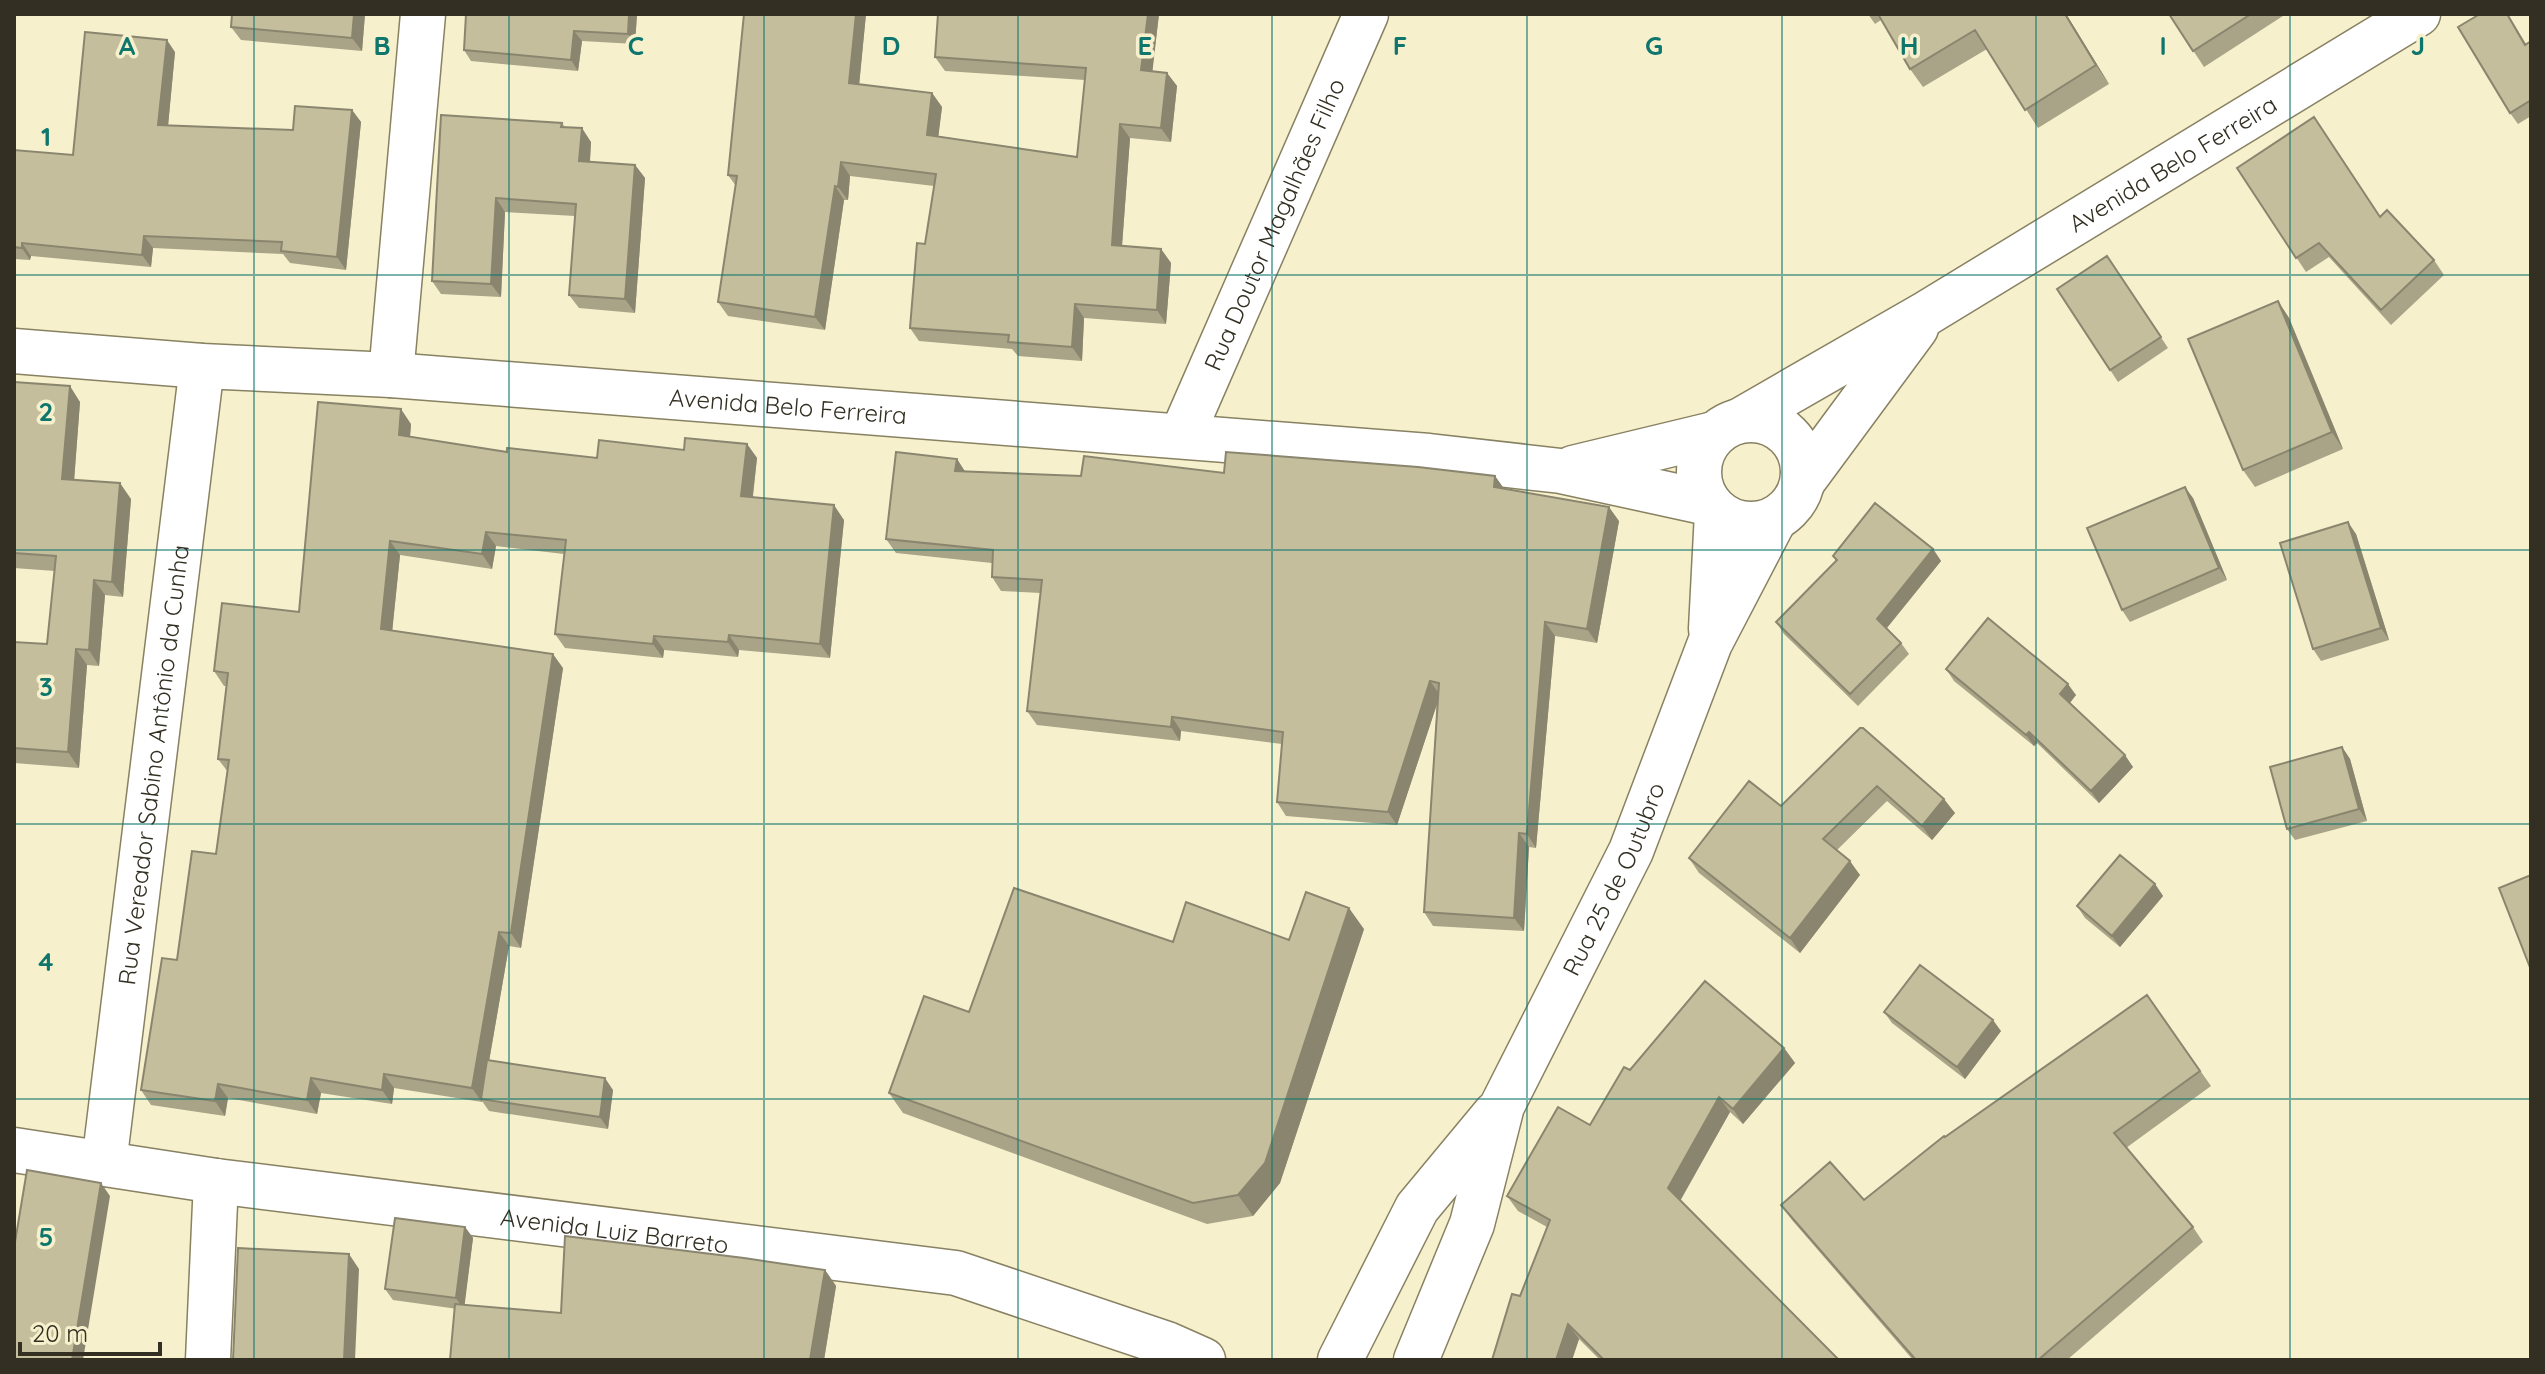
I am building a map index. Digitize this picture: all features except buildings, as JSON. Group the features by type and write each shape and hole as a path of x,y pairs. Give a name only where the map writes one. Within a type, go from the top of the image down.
{"main road":[{"path":"391,375 423,14"},
{"name":"Rua Doutor Magalhães Filho","path":"1182,435 1366,14"},
{"name":"Avenida Belo Ferreira","path":"1561,471 1728,427 1927,313 2418,14"},
{"name":"Avenida Belo Ferreira","path":"1803,481 1927,313"},
{"name":"Avenida Belo Ferreira","path":"14,351 202,366 391,375 1429,456 1561,471 1712,508"},
{"name":"Rua Vereador Sabino Antônio da Cunha","path":"104,1164 202,366"},
{"path":"1728,427 1767,421 1788,435 1801,456 1803,481"},
{"name":"Rua 25 de Outubro","path":"1710,643 1712,508 1700,486 1698,467 1703,449 1728,427"},
{"name":"Rua 25 de Outubro","path":"1502,1106 1631,851 1710,643 1774,520 1788,510 1803,481"},
{"path":"1712,508 1735,523 1755,525 1774,520"},
{"path":"1340,1360 1417,1208 1502,1106"},
{"path":"1416,1360 1472,1224 1502,1106"},
{"name":"Avenida Luiz Barreto","path":"14,1150 216,1181 956,1273 1167,1344 1203,1360"},
{"path":"208,1360 216,1181"}]}
